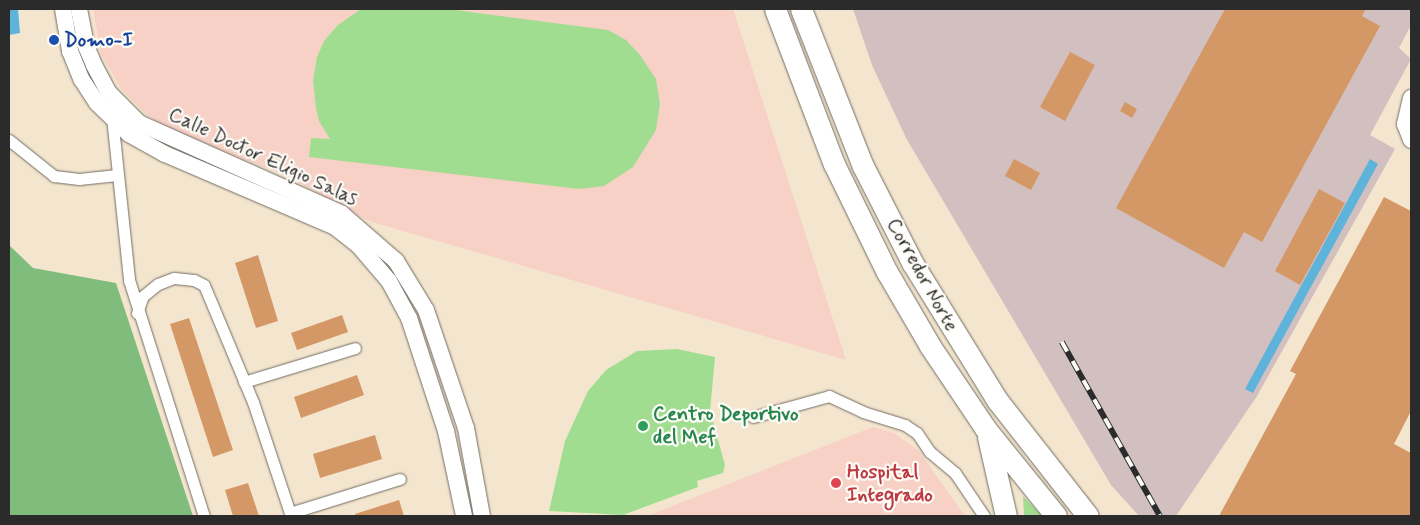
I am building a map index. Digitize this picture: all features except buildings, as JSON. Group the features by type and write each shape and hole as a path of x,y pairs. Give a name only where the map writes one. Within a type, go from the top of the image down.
{"highway":[{"name":"Corredor Norte","path":"775,9 834,164 887,272 930,346 985,428 1056,516"},
{"name":"Corredor Norte","path":"801,9 863,166 913,264 997,400 1088,516"},
{"path":"985,428 1006,516"}],"street":[{"name":"Calle Doctor Eligio Salas","path":"63,9 70,50 82,80 97,103 129,134 159,151 313,215 359,246 389,281 409,318 446,431 464,516"},
{"name":"Calle Doctor Eligio Salas","path":"79,9 86,46 94,65 109,92 139,123 342,214 396,261 426,310 463,419 480,488 482,516"},
{"path":"1411,98 1405,124 1411,140"},
{"path":"112,117 129,280 137,313 204,516"},
{"path":"9,140 54,176 79,179 117,175"},
{"path":"137,313 143,296 158,284 174,278 194,280 204,285 244,382 291,514 400,479"},
{"path":"244,382 356,348"},
{"path":"752,417 829,396 863,412 905,425 917,433 930,452 955,473 984,516"}],"shaded area":[{"path":"93,9 733,9 846,360 369,221 287,176 176,133 147,115 122,90 101,54"},
{"path":"853,9 1411,9 1411,25 1399,48 1411,59 1370,135 1395,149 1257,396 1176,516 1139,516 1111,485 906,138 872,65"},
{"name":"Hospital Integrado","path":"873,427 894,433 919,451 965,516 647,516"}],"green space":[{"path":"361,9 448,9 608,30 626,40 640,55 656,79 660,104 656,130 633,167 604,186 579,189 309,157 311,138 330,139 319,121 316,108 313,81 317,57 324,41 338,25"},
{"path":"9,245 33,268 116,283 193,516 9,516"},
{"name":"Centro Deportivo del Mef","path":"677,349 715,357 710,411 725,465 723,473 697,481 698,487 623,515 549,511 565,441 588,391 606,370 637,351"},
{"path":"1023,496 1042,516 1024,516"}],"water":[{"path":"9,9 18,9 20,33 9,35"},
{"path":"1370,159 1378,164 1253,393 1245,389"}],"railway":[{"path":"1062,342 1160,516"}],"place":[{"name":"Domo-I","path":"54,40"},
{"name":"Centro Deportivo del Mef","path":"643,426"},
{"name":"Hospital Integrado","path":"836,483"}]}
